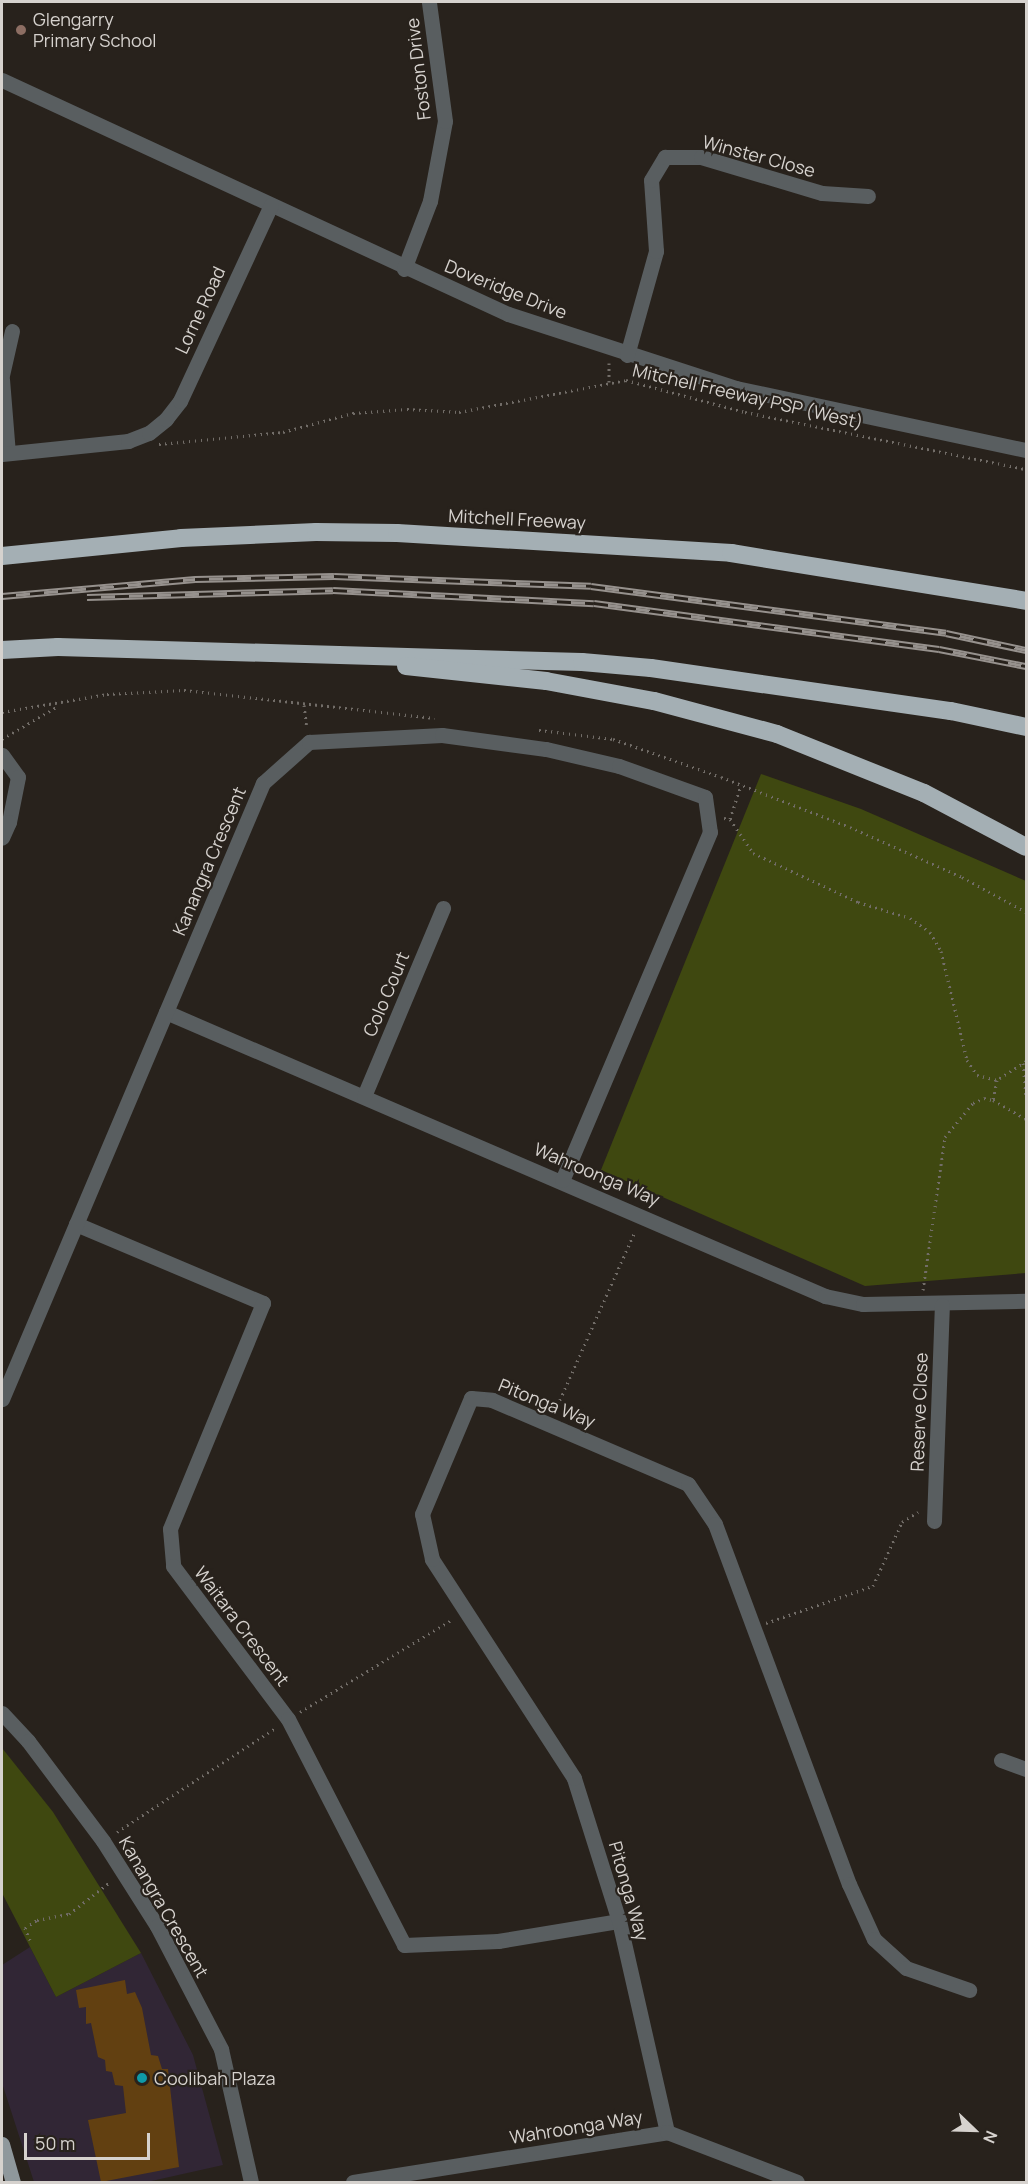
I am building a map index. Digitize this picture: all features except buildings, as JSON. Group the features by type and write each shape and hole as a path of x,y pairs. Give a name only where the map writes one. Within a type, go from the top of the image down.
{"highway":[{"name":"Mitchell Freeway","path":"2,556 181,538 316,532 397,533 731,553 1026,601"},
{"path":"2,650 58,647 353,657 456,657 651,668 951,711 1026,727"},
{"path":"353,657 568,685 654,701 777,734 915,789 1026,847"}],"main road":[{"path":"2,2144 13,2182"}],"street":[{"name":"Foston Drive","path":"404,269 430,201 445,122 429,2"},
{"name":"Doveridge Drive","path":"2,80 404,269 508,314 620,353 736,388 1026,450"},
{"name":"Winster Close","path":"620,353 656,251 651,180 665,157 701,157 822,193 868,196"},
{"name":"Lorne Road","path":"5,453 128,441 158,427 180,401 270,205"},
{"path":"5,453 2,377 12,331"},
{"path":"309,742 442,735 546,748 619,766 705,797 710,832 562,1180"},
{"name":"Kanangra Crescent","path":"2,1399 263,783 309,742"},
{"path":"2,755 18,777 9,822 2,838"},
{"name":"Colo Court","path":"364,1096 443,908"},
{"name":"Wahroonga Way","path":"166,1012 562,1180 825,1296 863,1304 942,1305 1026,1302"},
{"name":"Waitara Crescent","path":"76,1224 263,1303 170,1529 173,1566 288,1719 404,1945 498,1941 619,1921"},
{"name":"Reserve Close","path":"934,1521 942,1305"},
{"name":"Pitonga Way","path":"667,2132 619,1921 574,1778 432,1559 422,1514 471,1398 492,1400 688,1484 715,1524 849,1884 874,1939 906,1968 969,1990"},
{"name":"Kanangra Crescent","path":"2,1713 28,1741 103,1841 120,1873 157,1926 221,2049 251,2182"},
{"path":"1000,1760 1026,1769"},
{"name":"Wahroonga Way","path":"353,2182 381,2181 667,2132 797,2182"}],"path":[{"path":"609,382 607,369 620,353"},
{"name":"Mitchell Freeway PSP (West)","path":"151,446 283,432 353,413 407,409 459,412 609,382 634,381 745,412 1026,470"},
{"path":"303,704 309,742"},
{"path":"2,712 59,705 2,738"},
{"path":"730,819 741,785"},
{"path":"707,814 730,819 753,853 858,902 910,918 930,932 941,951 967,1060 977,1075 997,1080"},
{"path":"993,1100 997,1080 1025,1062"},
{"path":"1025,1062 1026,1095"},
{"path":"922,1305 945,1137 973,1103 984,1098 993,1100 1026,1119"},
{"path":"549,1424 642,1215"},
{"path":"754,1628 873,1586 902,1522 935,1501"},
{"path":"30,1940 25,1928 37,1920 78,1909 120,1873"}],"shaded area":[{"name":"Coolibah Plaza","path":"30,1947 56,1997 141,1953 193,2055 223,2165 147,2182 34,2182 2,2083 2,1965"}],"green space":[{"path":"761,774 861,809 1026,881 1026,1273 865,1286 601,1170"},
{"path":"2,1748 53,1812 141,1953 56,1997 2,1893"}],"railway":[{"path":"2,596 195,579 334,576 591,586 946,633 1026,650"},
{"path":"87,597 333,590 594,603 939,649 1026,666"}],"place":[{"name":"Glengarry Primary School","path":"21,30"},
{"name":"Coolibah Plaza","path":"142,2078"}]}
